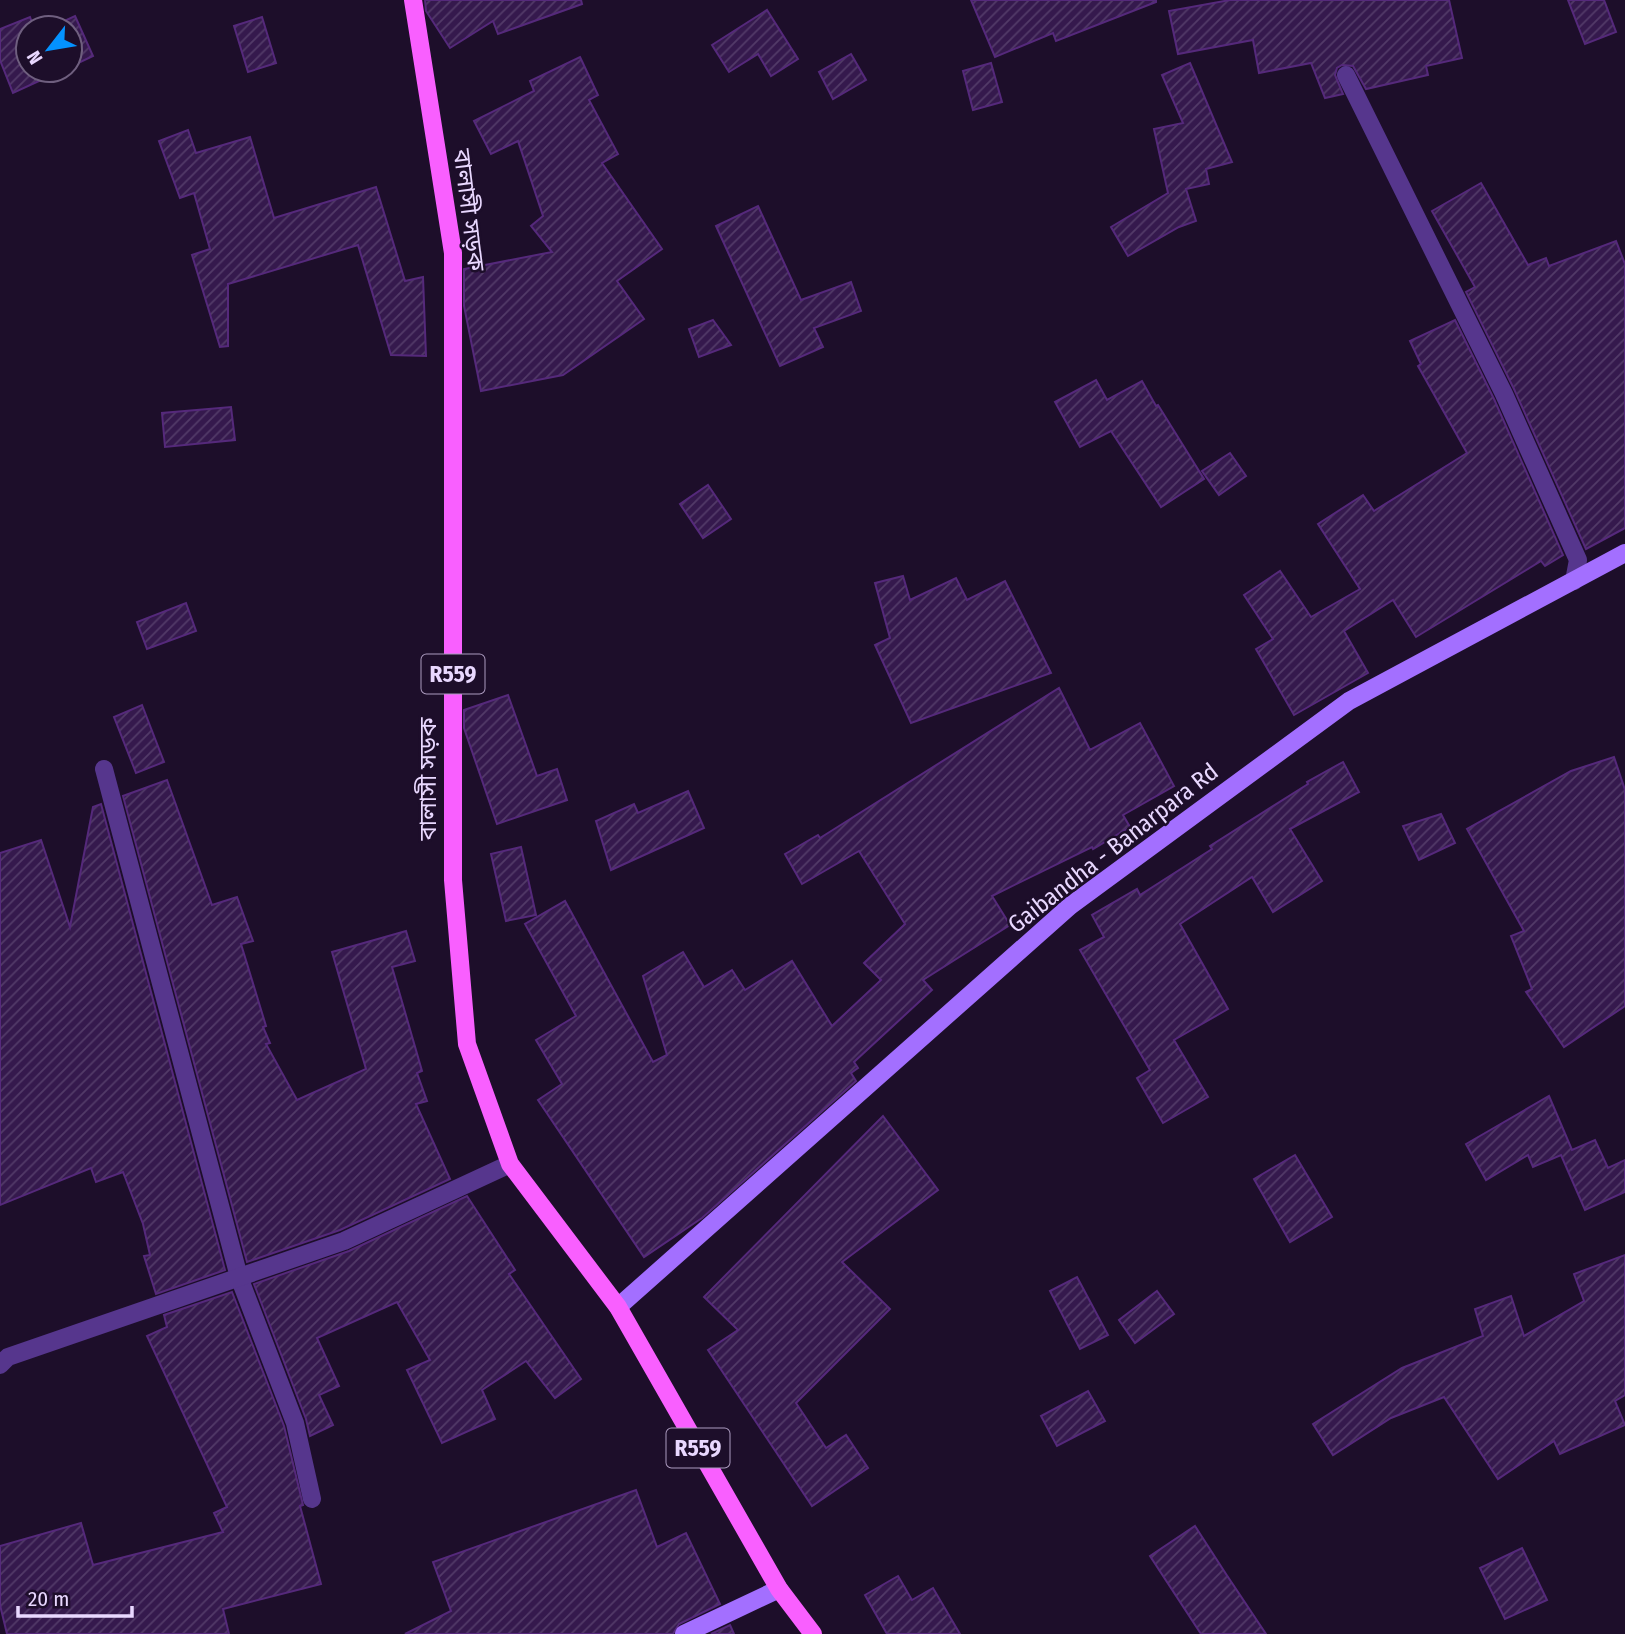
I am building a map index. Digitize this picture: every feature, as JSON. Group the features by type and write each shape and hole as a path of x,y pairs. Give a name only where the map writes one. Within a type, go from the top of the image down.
{"main road":[{"name":"বালাসী সড়ক","path":"413,0 453,253 453,880 467,1044 510,1164 618,1307"},
{"name":"Gaibandha - Banarpara Rd","path":"618,1307 1070,906 1349,701 1625,553"},
{"name":"R559","path":"618,1307 779,1589"},
{"path":"684,1634 779,1589 813,1634"}],"street":[{"path":"1346,75 1504,394 1578,560 1574,580"},
{"path":"104,769 239,1277 295,1423 312,1499"},
{"path":"0,1365 8,1357 344,1241 510,1164"}],"building":[{"path":"425,0 581,0 582,4 498,34 493,21 450,48 426,11"},
{"path":"971,0 1156,2 1056,41 1053,33 995,57"},
{"path":"1230,0 1449,0 1462,58 1426,66 1428,75 1366,89 1353,66 1342,65 1337,68 1335,75 1343,94 1325,98 1311,63 1259,73 1253,40 1178,54 1169,11"},
{"path":"1568,0 1604,0 1616,32 1585,44"},
{"path":"767,10 798,59 771,76 758,54 729,72 712,45"},
{"path":"262,17 276,63 248,72 234,26"},
{"path":"14,23 14,84 33,84 13,93 0,60 0,29"},
{"path":"84,36 93,56 84,60"},
{"path":"851,54 866,80 833,99 819,72"},
{"path":"580,57 598,95 589,100 618,154 602,163 662,249 617,281 644,319 563,375 481,391 464,306 464,269 552,252 531,226 543,216 518,141 491,154 474,121 534,91 530,81"},
{"path":"991,63 1002,102 973,110 963,71"},
{"path":"1190,63 1232,162 1206,169 1209,184 1186,189 1196,221 1179,227 1128,256 1111,227 1168,193 1154,129 1183,123 1162,75"},
{"path":"188,130 196,153 250,137 274,218 376,187 405,281 423,277 426,356 391,355 358,245 228,284 228,346 220,347 192,255 210,249 194,193 180,198 159,141"},
{"path":"1481,183 1528,265 1546,258 1549,266 1616,241 1625,264 1625,528 1586,549 1514,389 1466,292 1475,287 1432,211"},
{"path":"758,206 801,300 851,282 861,311 814,328 823,347 780,366 716,226"},
{"path":"713,320 731,345 699,357 689,329"},
{"path":"1455,320 1494,399 1563,555 1545,566 1541,561 1416,637 1393,600 1344,631 1368,673 1294,715 1256,649 1273,639 1244,595 1280,571 1311,617 1360,589 1318,524 1363,495 1374,511 1467,453 1418,366 1421,364 1410,341"},
{"path":"1096,380 1107,400 1142,381 1204,479 1161,507 1111,431 1080,447 1055,402"},
{"path":"231,407 235,440 165,447 162,413"},
{"path":"1230,453 1246,476 1219,495 1202,471"},
{"path":"708,485 731,519 703,538 680,504"},
{"path":"903,576 910,600 956,578 967,600 1005,581 1051,673 911,723 875,645 890,638 875,583"},
{"path":"186,603 196,631 147,649 137,622"},
{"path":"1059,688 1090,750 1140,723 1174,786 1123,815 1130,827 1093,849 1092,847 992,896 1010,925 923,980 932,990 854,1062 858,1068 851,1073 856,1081 702,1218 644,1257 538,1100 562,1084 536,1040 576,1016 525,924 565,901 653,1062 667,1055 643,976 683,952 704,987 732,970 745,990 792,961 832,1026 881,980 864,963 905,924 859,851 802,884 785,854 818,835 820,838"},
{"path":"508,695 537,776 557,769 567,800 497,824 464,728 464,710"},
{"path":"142,705 164,762 136,773 114,717"},
{"path":"1614,757 1625,790 1625,1006 1564,1047 1526,992 1532,989 1511,936 1524,931 1467,829 1571,771"},
{"path":"1343,762 1359,792 1290,829 1322,881 1273,912 1252,877 1180,924 1228,1009 1174,1040 1208,1097 1163,1123 1137,1078 1150,1070 1080,950 1104,937 1092,915 1137,889 1140,895 1212,849 1210,846 1308,784 1307,782"},
{"path":"167,780 212,905 237,897 253,941 241,944 266,1026 263,1027 270,1043 266,1044 297,1100 366,1069 332,952 406,931 415,961 392,967 422,1071 417,1073 427,1101 416,1104 450,1179 340,1230 247,1262 123,796"},
{"path":"688,791 704,828 611,870 596,821 634,804 638,813"},
{"path":"101,804 225,1270 156,1294 144,1256 150,1255 143,1224 123,1172 96,1182 91,1168 0,1205 0,853 41,840 70,927 93,807"},
{"path":"1441,814 1455,843 1419,860 1403,826"},
{"path":"521,847 536,915 506,921 491,854"},
{"path":"1549,1096 1572,1150 1595,1140 1608,1168 1625,1160 1625,1192 1585,1210 1561,1155 1533,1167 1528,1155 1486,1180 1466,1144"},
{"path":"883,1116 938,1190 842,1262 890,1309 796,1403 826,1448 846,1435 868,1468 812,1506 708,1350 738,1330 704,1297"},
{"path":"1295,1155 1332,1217 1290,1242 1254,1179"},
{"path":"467,1196 515,1270 509,1274 581,1379 555,1398 526,1361 482,1390 495,1419 442,1443 407,1370 430,1360 397,1302 317,1338 339,1386 319,1395 333,1425 310,1436 306,1419 254,1284 349,1251"},
{"path":"1625,1255 1625,1395 1615,1401 1625,1425 1560,1454 1554,1441 1498,1479 1444,1397 1391,1418 1333,1455 1313,1424 1402,1368 1483,1336 1475,1309 1511,1296 1524,1336 1584,1301 1574,1274"},
{"path":"1077,1277 1108,1335 1080,1349 1050,1291"},
{"path":"1157,1291 1174,1314 1135,1343 1119,1320"},
{"path":"232,1292 284,1426 303,1505 300,1506 321,1584 223,1609 229,1634 7,1634 0,1605 0,1546 81,1523 93,1565 223,1532 214,1513 227,1507 147,1336 167,1327 164,1315"},
{"path":"1088,1391 1105,1421 1057,1446 1041,1416"},
{"path":"636,1490 657,1547 686,1533 720,1604 679,1624 673,1634 405,1634 451,1611 433,1562"},
{"path":"1195,1526 1266,1634 1201,1634 1150,1556"},
{"path":"1522,1548 1547,1600 1505,1619 1480,1568"},
{"path":"898,1576 912,1600 933,1588 960,1634 887,1634 865,1595"},
{"path":"730,1625 734,1634 711,1634"}]}
